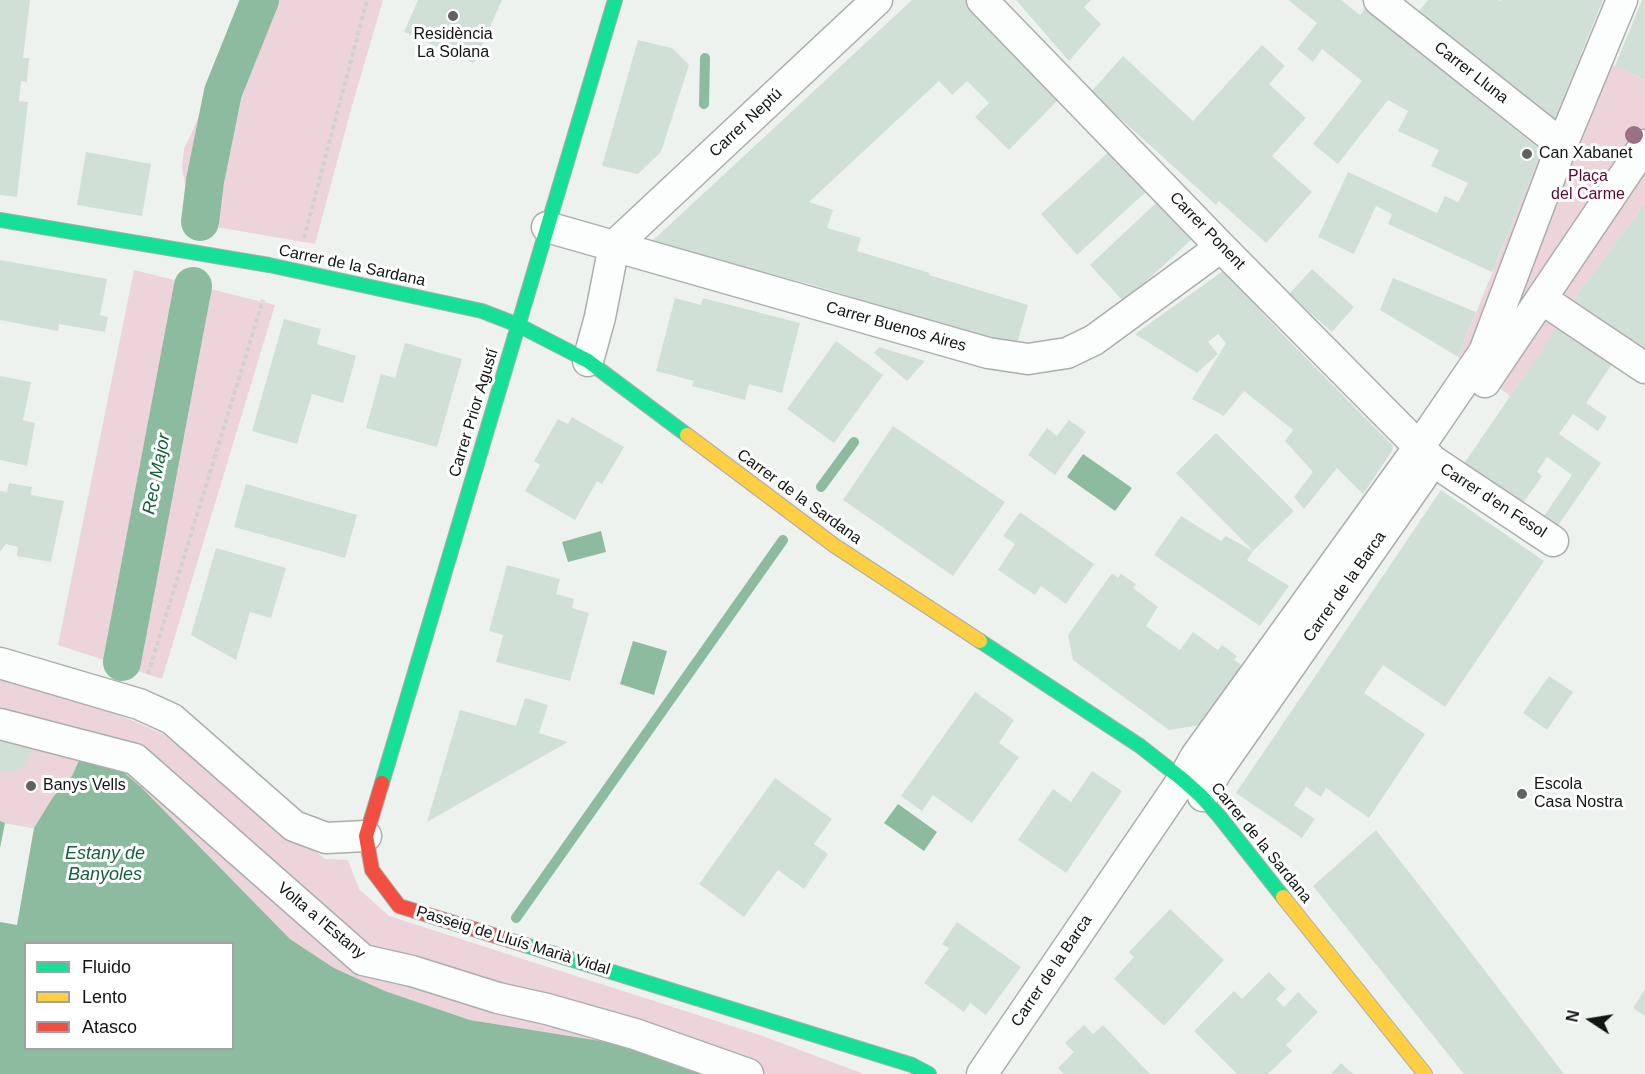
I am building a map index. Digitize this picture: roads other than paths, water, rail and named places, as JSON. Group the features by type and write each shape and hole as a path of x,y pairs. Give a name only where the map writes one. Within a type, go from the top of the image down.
{"street":[{"name":"Carrer Prior Agustí","path":"366,836 615,0"},
{"name":"Carrer Neptú","path":"614,246 878,0"},
{"name":"Carrer Ponent","path":"982,0 1426,454"},
{"name":"Carrer Lluna","path":"1379,0 1562,146"},
{"path":"1426,454 1484,352 1562,146 1622,0"},
{"path":"1426,454 1487,378 1645,146"},
{"name":"Carrer de la Sardana","path":"0,220 269,265 450,303 518,324 588,361 835,546 1140,746 1193,787 1425,1074"},
{"name":"Carrer Buenos Aires","path":"547,227 988,353 1028,359 1067,353 1094,340 1221,246"},
{"path":"588,361 600,317 614,246"},
{"path":"1542,300 1645,368"},
{"name":"Carrer d'en Fesol","path":"1426,454 1553,541"},
{"name":"Carrer de la Barca","path":"982,1074 1193,787 1196,756 1426,454"},
{"path":"0,663 139,704 172,719 294,826 326,838 366,836"},
{"name":"Volta a l'Estany","path":"0,724 135,759 363,960 635,1034 748,1074"},
{"name":"Passeig de Lluís Marià Vidal","path":"366,836 372,870 399,906 912,1065 929,1074"}],"water":[{"path":"1083,454 1132,488 1115,511 1067,477"},
{"path":"601,531 606,552 568,562 562,542"},
{"path":"633,641 667,651 654,695 620,684"},
{"name":"Estany de Banyoles","path":"81,756 122,771 141,787 290,939 334,968 385,991 470,1020 607,1042 685,1060 719,1074 0,1074 0,821 34,828 53,797 72,776"},
{"path":"898,804 937,832 924,851 884,823"}],"waterway":[{"name":"Rec Major","path":"200,222 205,181 223,92 260,0"},
{"path":"704,104 705,58"},
{"name":"Rec Major","path":"122,662 193,286"},
{"path":"821,487 854,442"},
{"path":"516,918 783,540"}],"place":[{"name":"Residència La Solana","path":"453,16"},
{"name":"Can Xabanet","path":"1527,154"},
{"name":"Banys Vells","path":"31,786"},
{"name":"Escola Casa Nostra","path":"1522,794"}],"park label":[{"name":"Plaça del Carme","path":"1588,186"}]}
